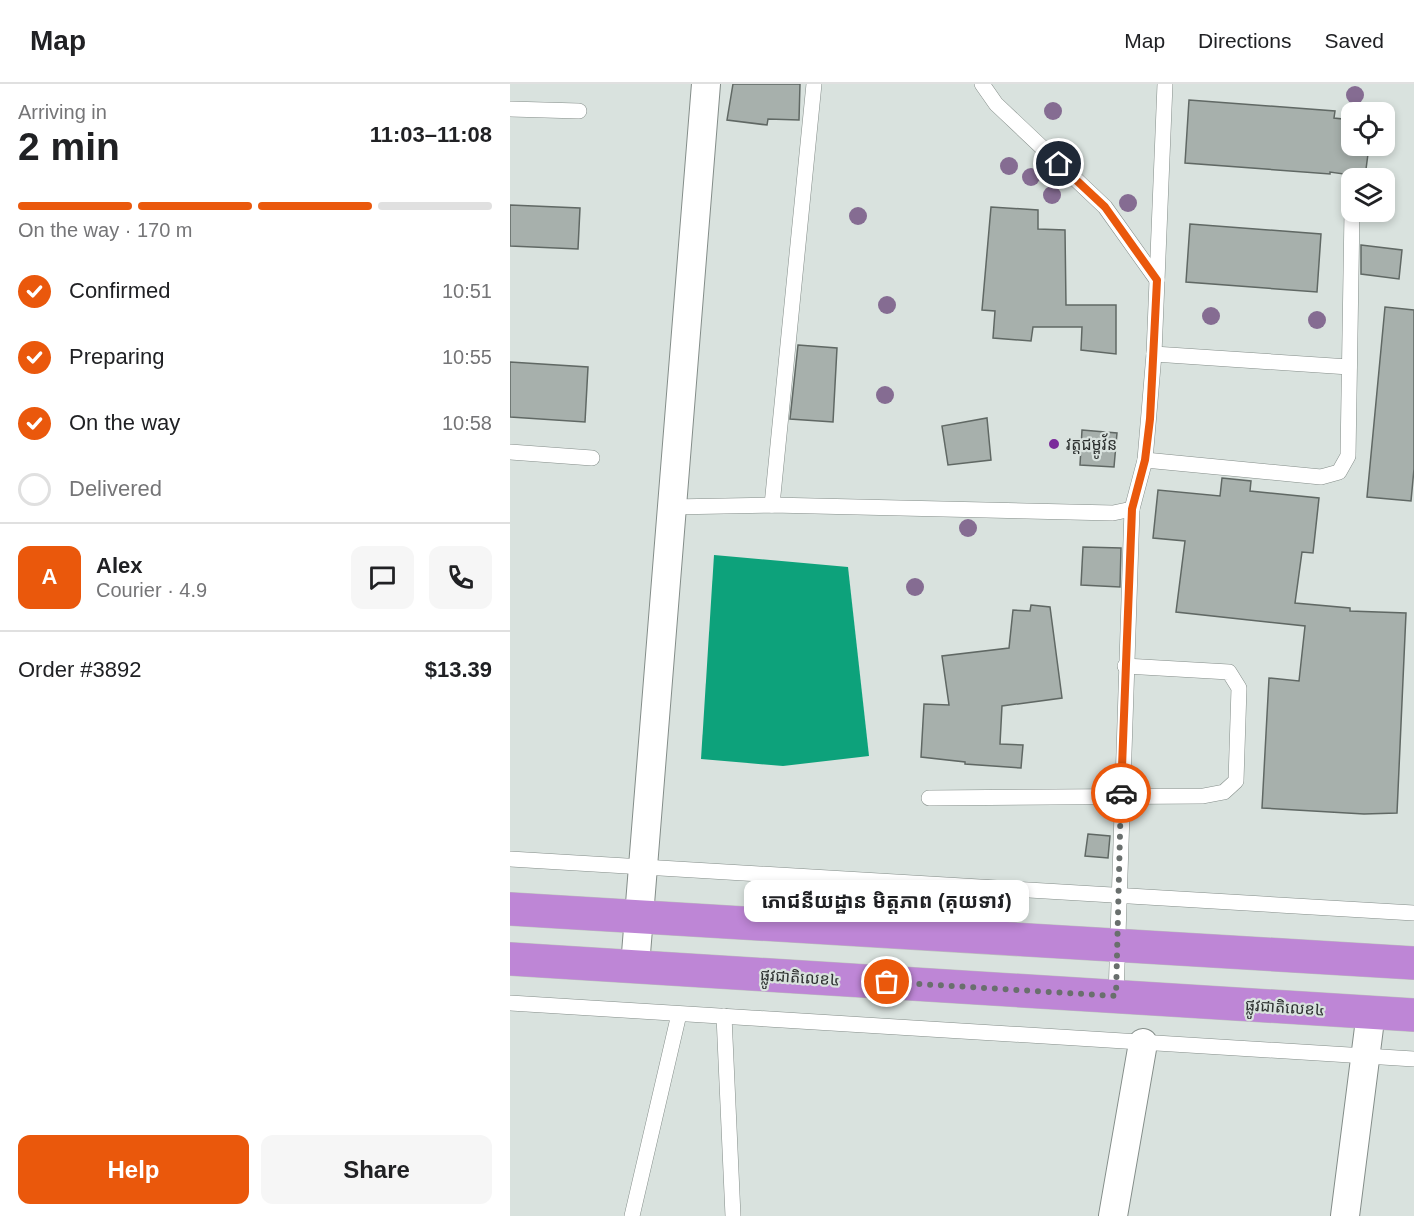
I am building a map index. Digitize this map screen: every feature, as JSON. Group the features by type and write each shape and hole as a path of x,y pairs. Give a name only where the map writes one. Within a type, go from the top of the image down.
{"highway":[{"path":"510,909 1414,963"},
{"path":"1175,1000 1177,949"},
{"name":"ផ្លូវជាតិលេខ៤","path":"510,959 1414,1015"}],"street":[{"path":"635,966 706,84"},
{"path":"1345,1216 1371,1012"},
{"path":"1113,1216 1143,1042"}],"lane":[{"path":"772,505 814,84"},
{"path":"982,84 996,104 1105,207 1157,280"},
{"path":"1116,996 1125,666 1132,509 1145,460 1154,354 1165,84"},
{"path":"510,110 579,111"},
{"path":"1145,460 1321,477 1339,472 1348,456 1352,222"},
{"path":"1154,354 1350,367"},
{"path":"510,452 592,458"},
{"path":"672,507 772,505 1113,513 1132,509"},
{"path":"929,798 1203,795 1224,792 1236,781 1239,687 1229,672 1125,666"},
{"path":"510,859 1414,913"},
{"path":"510,1003 1414,1059"},
{"path":"632,1216 678,1014"},
{"path":"724,1016 732,1216"}],"shaded area":[{"path":"714,555 848,567 869,756 783,766 701,759"}],"building":[{"path":"733,84 800,84 799,120 768,119 767,125 727,120"},
{"path":"1189,100 1335,111 1334,118 1341,119 1341,156 1368,156 1366,168 1341,168 1341,174 1330,172 1330,174 1185,163"},
{"path":"510,205 580,208 578,249 510,246"},
{"path":"991,207 1038,210 1038,229 1065,230 1066,305 1116,305 1116,354 1081,350 1082,327 1033,327 1031,341 993,338 995,311 982,310"},
{"path":"1190,224 1321,234 1317,292 1186,282"},
{"path":"1361,245 1402,250 1399,279 1361,274"},
{"path":"1385,307 1414,310 1414,469 1411,501 1367,497"},
{"path":"798,345 837,348 833,422 790,419"},
{"path":"510,362 588,367 585,422 510,417"},
{"path":"987,418 991,460 948,465 942,426"},
{"path":"1082,430 1117,433 1114,467 1080,465"},
{"path":"1222,478 1251,481 1250,491 1319,498 1313,553 1302,552 1295,603 1350,608 1350,611 1406,613 1397,813 1364,814 1262,808 1269,678 1299,681 1305,626 1176,612 1185,541 1153,538 1158,490 1220,496"},
{"path":"1083,547 1121,548 1120,587 1081,585"},
{"path":"1031,605 1050,607 1062,698 1002,706 1000,744 1023,745 1021,768 965,764 965,762 921,757 924,704 949,705 942,656 1009,648 1013,610 1030,611"},
{"path":"1088,834 1110,836 1108,858 1085,856"}],"way so far":[{"path":"887,982 1116,996 1121,793"}],"place":[{"name":"វត្តជម្ពូវ័ន","path":"1054,444"},
{"name":"ភោជនីយដ្ឋាន មិត្តភាព (គុយទាវ)","path":"887,982"}],"route":[{"path":"1059,164 1105,207 1157,280 1150,419 1145,460 1132,509 1121,793"}]}
